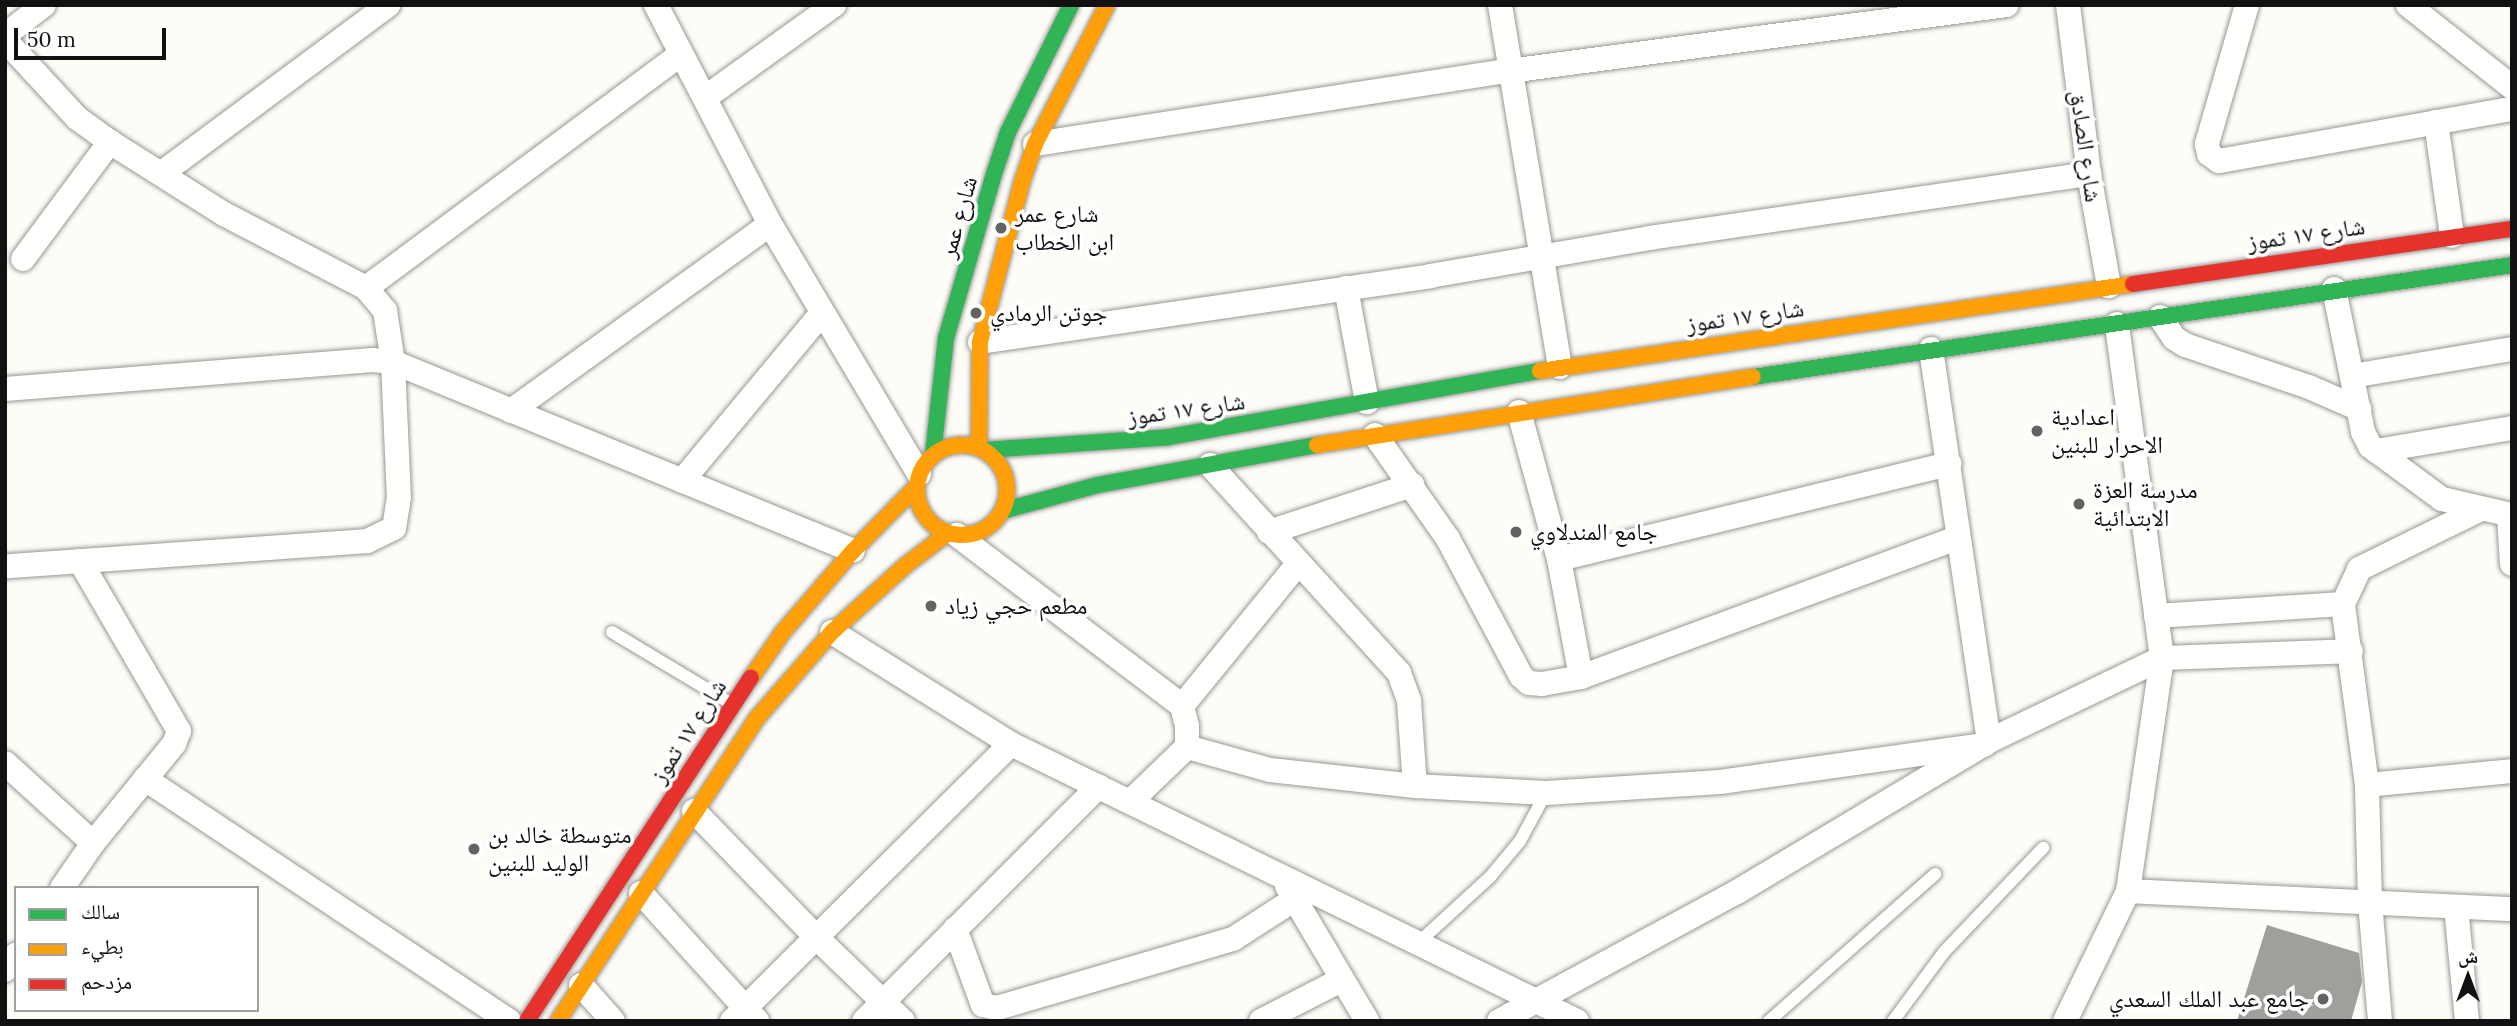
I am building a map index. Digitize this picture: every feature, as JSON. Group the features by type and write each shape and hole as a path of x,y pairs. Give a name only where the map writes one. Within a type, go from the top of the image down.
{"main road":[{"name":"شارع عمر","path":"923,472 946,338 994,174 1008,132 1071,5"},
{"path":"982,449 980,342 1035,144 1107,5"},
{"name":"شارع ١٧ تموز","path":"982,449 1169,437 1560,367 2512,229"},
{"path":"1002,512 1098,485 1376,435 1931,349 2512,265"},
{"path":"963,444 982,449 1004,471 1007,499 1002,512 983,530 953,534 928,521 917,499 923,472 947,446 963,444"},
{"name":"شارع ١٧ تموز","path":"527,1021 732,705 783,632 923,472"},
{"name":"شارع ١٧ تموز","path":"558,1021 758,717 832,632 895,574 953,534"}],"street":[{"path":"5,566 367,541 394,528 399,496 393,362 385,312 366,288 224,214 77,118 5,38 44,5"},
{"path":"162,173 388,5"},
{"path":"656,5 770,224 822,313 923,472"},
{"path":"1500,5 1560,367"},
{"path":"1035,144 1887,13 2007,5"},
{"name":"شارع الصادق","path":"2068,5 2089,174 2109,286"},
{"path":"2247,5 2207,144 2209,155 2219,161 2512,110"},
{"path":"2409,5 2512,87"},
{"path":"706,97 827,7"},
{"path":"366,288 681,54"},
{"path":"2436,122 2452,236"},
{"path":"23,259 110,142"},
{"path":"980,342 1346,288 1650,237 2089,174"},
{"path":"511,411 770,224"},
{"path":"1346,288 1367,402"},
{"path":"2334,289 2363,432 2376,451 2442,499 2479,510 2510,515 2512,564"},
{"path":"682,481 822,313"},
{"path":"2160,317 2174,338 2185,345 2309,387 2359,409"},
{"path":"2065,1021 2128,891 2162,658 2117,324"},
{"path":"1931,349 1950,464 1956,538 1986,743"},
{"path":"2352,376 2512,349"},
{"path":"5,389 373,360 393,362 853,551"},
{"path":"1519,412 1559,559 1581,677"},
{"path":"2376,451 2512,428"},
{"path":"1376,435 1448,539 1521,676 1529,683 1542,684 1581,677 1956,538"},
{"path":"1559,559 1950,464"},
{"path":"1209,465 1297,565 1336,602 1399,673 1409,701 1415,786"},
{"path":"1269,533 1412,485"},
{"path":"2380,1021 2370,902 2367,785 2343,604 2359,569 2479,510"},
{"path":"953,534 1182,706 1187,726 1187,747 1130,802"},
{"path":"63,886 93,843 180,731 80,561"},
{"path":"1182,706 1297,565"},
{"path":"2156,616 2343,604"},
{"path":"832,632 1011,744 1577,1021"},
{"path":"1499,1021 1737,892 1986,743 2162,658 2351,651"},
{"path":"1187,747 1270,770 1415,786 1546,793 1720,782 1986,743"},
{"path":"641,893 745,1017 816,937 1011,744"},
{"path":"8,771 93,843"},
{"path":"2367,785 2512,771"},
{"path":"145,779 509,1021"},
{"path":"864,1021 1099,786"},
{"path":"695,811 881,1003 903,1021"},
{"path":"1281,876 1367,1021"},
{"path":"2128,891 2512,909"},
{"path":"955,929 983,1005 997,1008 1233,939 1295,899"},
{"path":"2456,907 2467,1021"},
{"path":"1261,1021 1341,980"},
{"path":"581,985 613,1021"}],"lane":[{"path":"612,632 732,705"},
{"path":"1418,943 1490,877 1520,841 1546,793"},
{"path":"1893,1021 1944,952 2043,848"},
{"path":"1769,1021 1935,874"}],"building":[{"path":"2267,925 2359,953 2362,982 2351,1021 2237,1021"}],"traffic: fast":[{"path":"933,454 946,338 994,174 1008,132 1071,5"},
{"path":"1753,377 2512,265"},
{"path":"985,450 1169,437 1540,371"},
{"path":"1002,511 1098,485 1317,445"}],"traffic: slow":[{"path":"979,447 980,342 1022,182 1035,144 1107,5"},
{"path":"1540,371 2133,284"},
{"path":"1317,445 1753,377"},
{"path":"953,445 971,445 987,452 1000,465 1007,481 1007,490 1007,499 1000,515 987,528 971,535 953,535 937,528 924,515 917,499 917,481 924,465 937,452 953,445"},
{"path":"751,678 783,632 853,551 916,487"},
{"path":"558,1021 758,717 832,632 906,565 948,533"}],"traffic: jam":[{"path":"2133,284 2512,229"},
{"path":"527,1021 751,678"}],"place":[{"name":"شارع عمر ابن الخطاب","path":"1001,228"},
{"name":"جوتن الرمادي","path":"976,313"},
{"name":"اعدادية الاحرار للبنين","path":"2037,431"},
{"name":"مدرسة العزة الابتدائية","path":"2079,504"},
{"name":"جامع المندلاوي","path":"1516,532"},
{"name":"مطعم حجي زياد","path":"931,606"},
{"name":"متوسطة خالد بن الوليد للبنين","path":"474,849"},
{"name":"جامع عبد الملك السعدي","path":"2323,999"}]}
